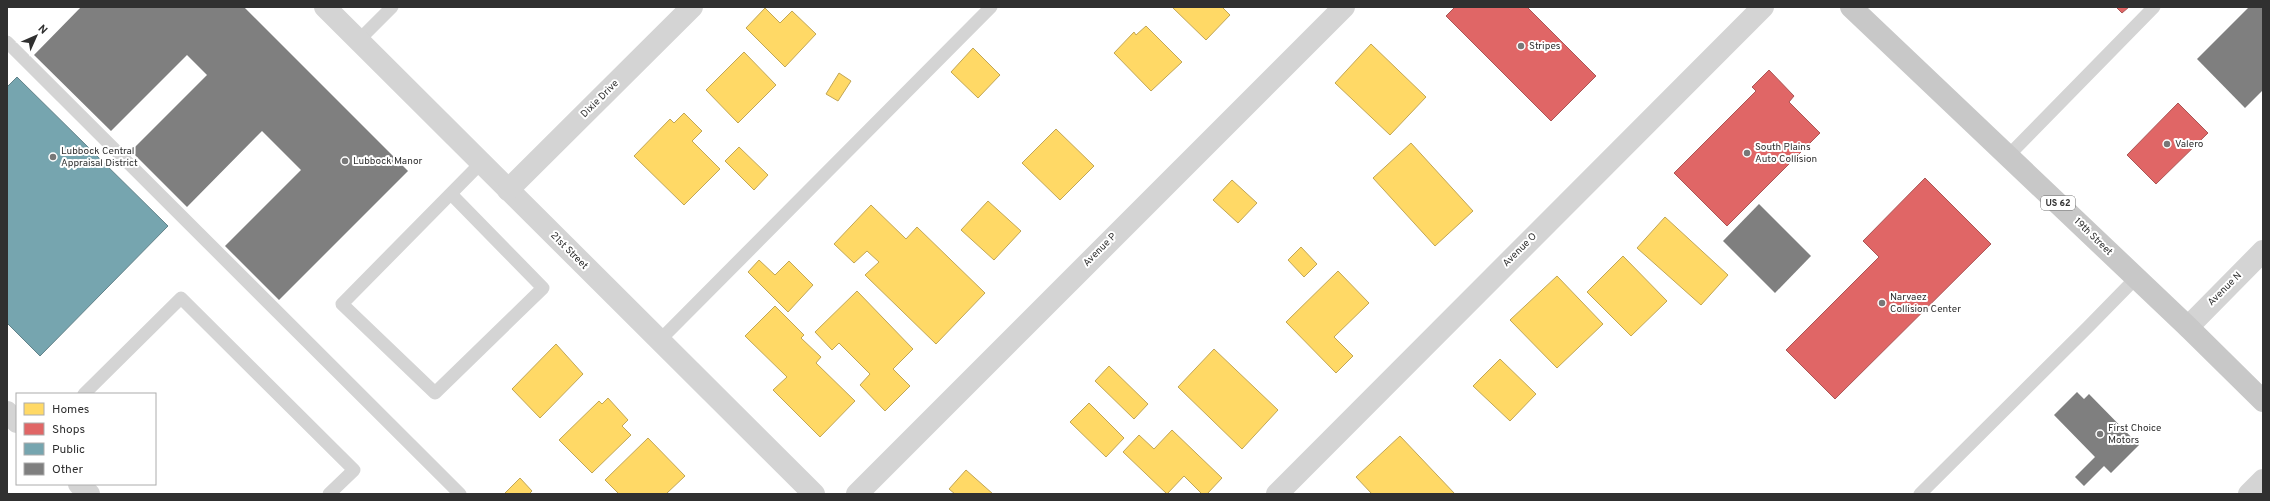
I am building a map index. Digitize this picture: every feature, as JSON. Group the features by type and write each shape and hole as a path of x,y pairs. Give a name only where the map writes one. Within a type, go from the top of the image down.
{"main road":[{"name":"19th Street","path":"1851,7 2188,326 2263,401"}],"street":[{"name":"21st Street","path":"325,7 814,494"},
{"name":"Dixie Drive","path":"508,190 692,7"},
{"name":"Avenue P","path":"856,494 1344,7"},
{"name":"Avenue O","path":"1277,494 1763,7"},
{"name":"Avenue N","path":"2188,326 2263,251"},
{"path":"7,412 16,421"},
{"path":"2249,494 2263,480"},
{"path":"80,485 89,494"}],"lane":[{"path":"358,40 392,7"},
{"path":"660,340 991,7"},
{"path":"2008,156 2154,7"},
{"path":"7,42 460,494"},
{"path":"451,194 543,288 435,393 342,304 481,163"},
{"path":"1920,494 2136,278"},
{"path":"85,393 181,298 354,470 329,494"}],"building: Homes":[{"path":"1172,7 1222,7 1230,15 1206,40"},
{"path":"765,8 780,23 792,11 816,34 785,67 746,28"},
{"path":"1146,26 1182,62 1151,91 1114,53 1134,32 1136,35"},
{"path":"1371,44 1426,97 1390,135 1335,83"},
{"path":"973,48 1000,75 978,98 951,72"},
{"path":"744,52 776,85 738,123 706,90"},
{"path":"839,73 851,81 838,101 826,94"},
{"path":"684,113 702,131 692,141 720,169 684,205 634,156 670,119 674,123"},
{"path":"1056,129 1094,166 1060,200 1022,163"},
{"path":"1411,143 1473,211 1435,246 1373,178"},
{"path":"739,147 768,175 754,190 725,161"},
{"path":"1232,180 1257,203 1238,223 1213,200"},
{"path":"988,201 1021,231 994,260 961,230"},
{"path":"871,205 906,239 917,227 985,293 936,344 865,275 879,262 867,251 854,263 834,244"},
{"path":"1665,217 1728,275 1701,305 1637,248"},
{"path":"1301,247 1317,264 1304,277 1288,260"},
{"path":"1623,256 1667,301 1631,336 1587,292"},
{"path":"759,260 775,275 789,261 813,285 788,312 748,272"},
{"path":"1338,271 1369,303 1334,337 1353,356 1336,373 1286,322"},
{"path":"1557,276 1603,324 1557,368 1510,320"},
{"path":"857,291 913,349 893,369 910,386 885,411 860,385 870,374 839,343 832,350 815,332"},
{"path":"775,306 804,335 801,338 821,357 816,363 855,401 820,437 773,390 787,377 745,336"},
{"path":"556,344 583,374 540,418 512,389"},
{"path":"1214,349 1278,410 1242,449 1178,387"},
{"path":"1500,359 1536,394 1510,421 1473,386"},
{"path":"1109,366 1148,404 1134,419 1095,381"},
{"path":"608,398 628,420 622,426 631,435 592,473 559,440 599,401 602,404"},
{"path":"1089,403 1124,438 1106,457 1070,422"},
{"path":"1172,430 1222,478 1207,494 1202,494 1184,476 1167,494 1123,452 1139,435 1154,449"},
{"path":"1400,436 1455,494 1372,494 1356,477"},
{"path":"648,438 685,476 666,494 619,494 605,480"},
{"path":"966,470 993,494 955,494 949,489"},
{"path":"520,478 532,491 529,494 504,494"}],"building: Shops":[{"name":"Stripes","path":"1455,7 1527,7 1596,76 1551,121 1446,16"},
{"path":"2116,7 2129,7 2122,13"},
{"name":"South Plains Auto Collision","path":"1769,70 1794,96 1789,102 1820,133 1727,226 1674,173 1756,91 1752,87"},
{"name":"Valero","path":"2178,103 2208,133 2156,184 2127,155"},
{"name":"Narvaez Collision Center","path":"1925,178 1991,244 1835,399 1786,350 1879,257 1863,241"}],"building: Public":[{"name":"Lubbock Central Appraisal District","path":"17,77 168,226 40,356 7,323 7,87"}],"building: Other":[{"name":"Lubbock Manor","path":"81,7 244,7 408,171 279,300 225,246 301,170 262,131 187,207 131,151 207,75 187,55 111,131 34,55"},
{"path":"2249,7 2263,7 2263,90 2245,108 2197,59"},
{"path":"1759,204 1811,256 1775,293 1723,241"},
{"name":"First Choice Motors","path":"2077,392 2084,399 2089,394 2139,445 2111,473 2104,466 2084,486 2075,477 2095,457 2054,415"}],"place":[{"name":"Stripes","path":"1521,46"},
{"name":"Valero","path":"2167,144"},
{"name":"South Plains Auto Collision","path":"1747,153"},
{"name":"Lubbock Central Appraisal District","path":"53,157"},
{"name":"Lubbock Manor","path":"345,161"},
{"name":"Narvaez Collision Center","path":"1882,303"},
{"name":"First Choice Motors","path":"2100,434"}]}
